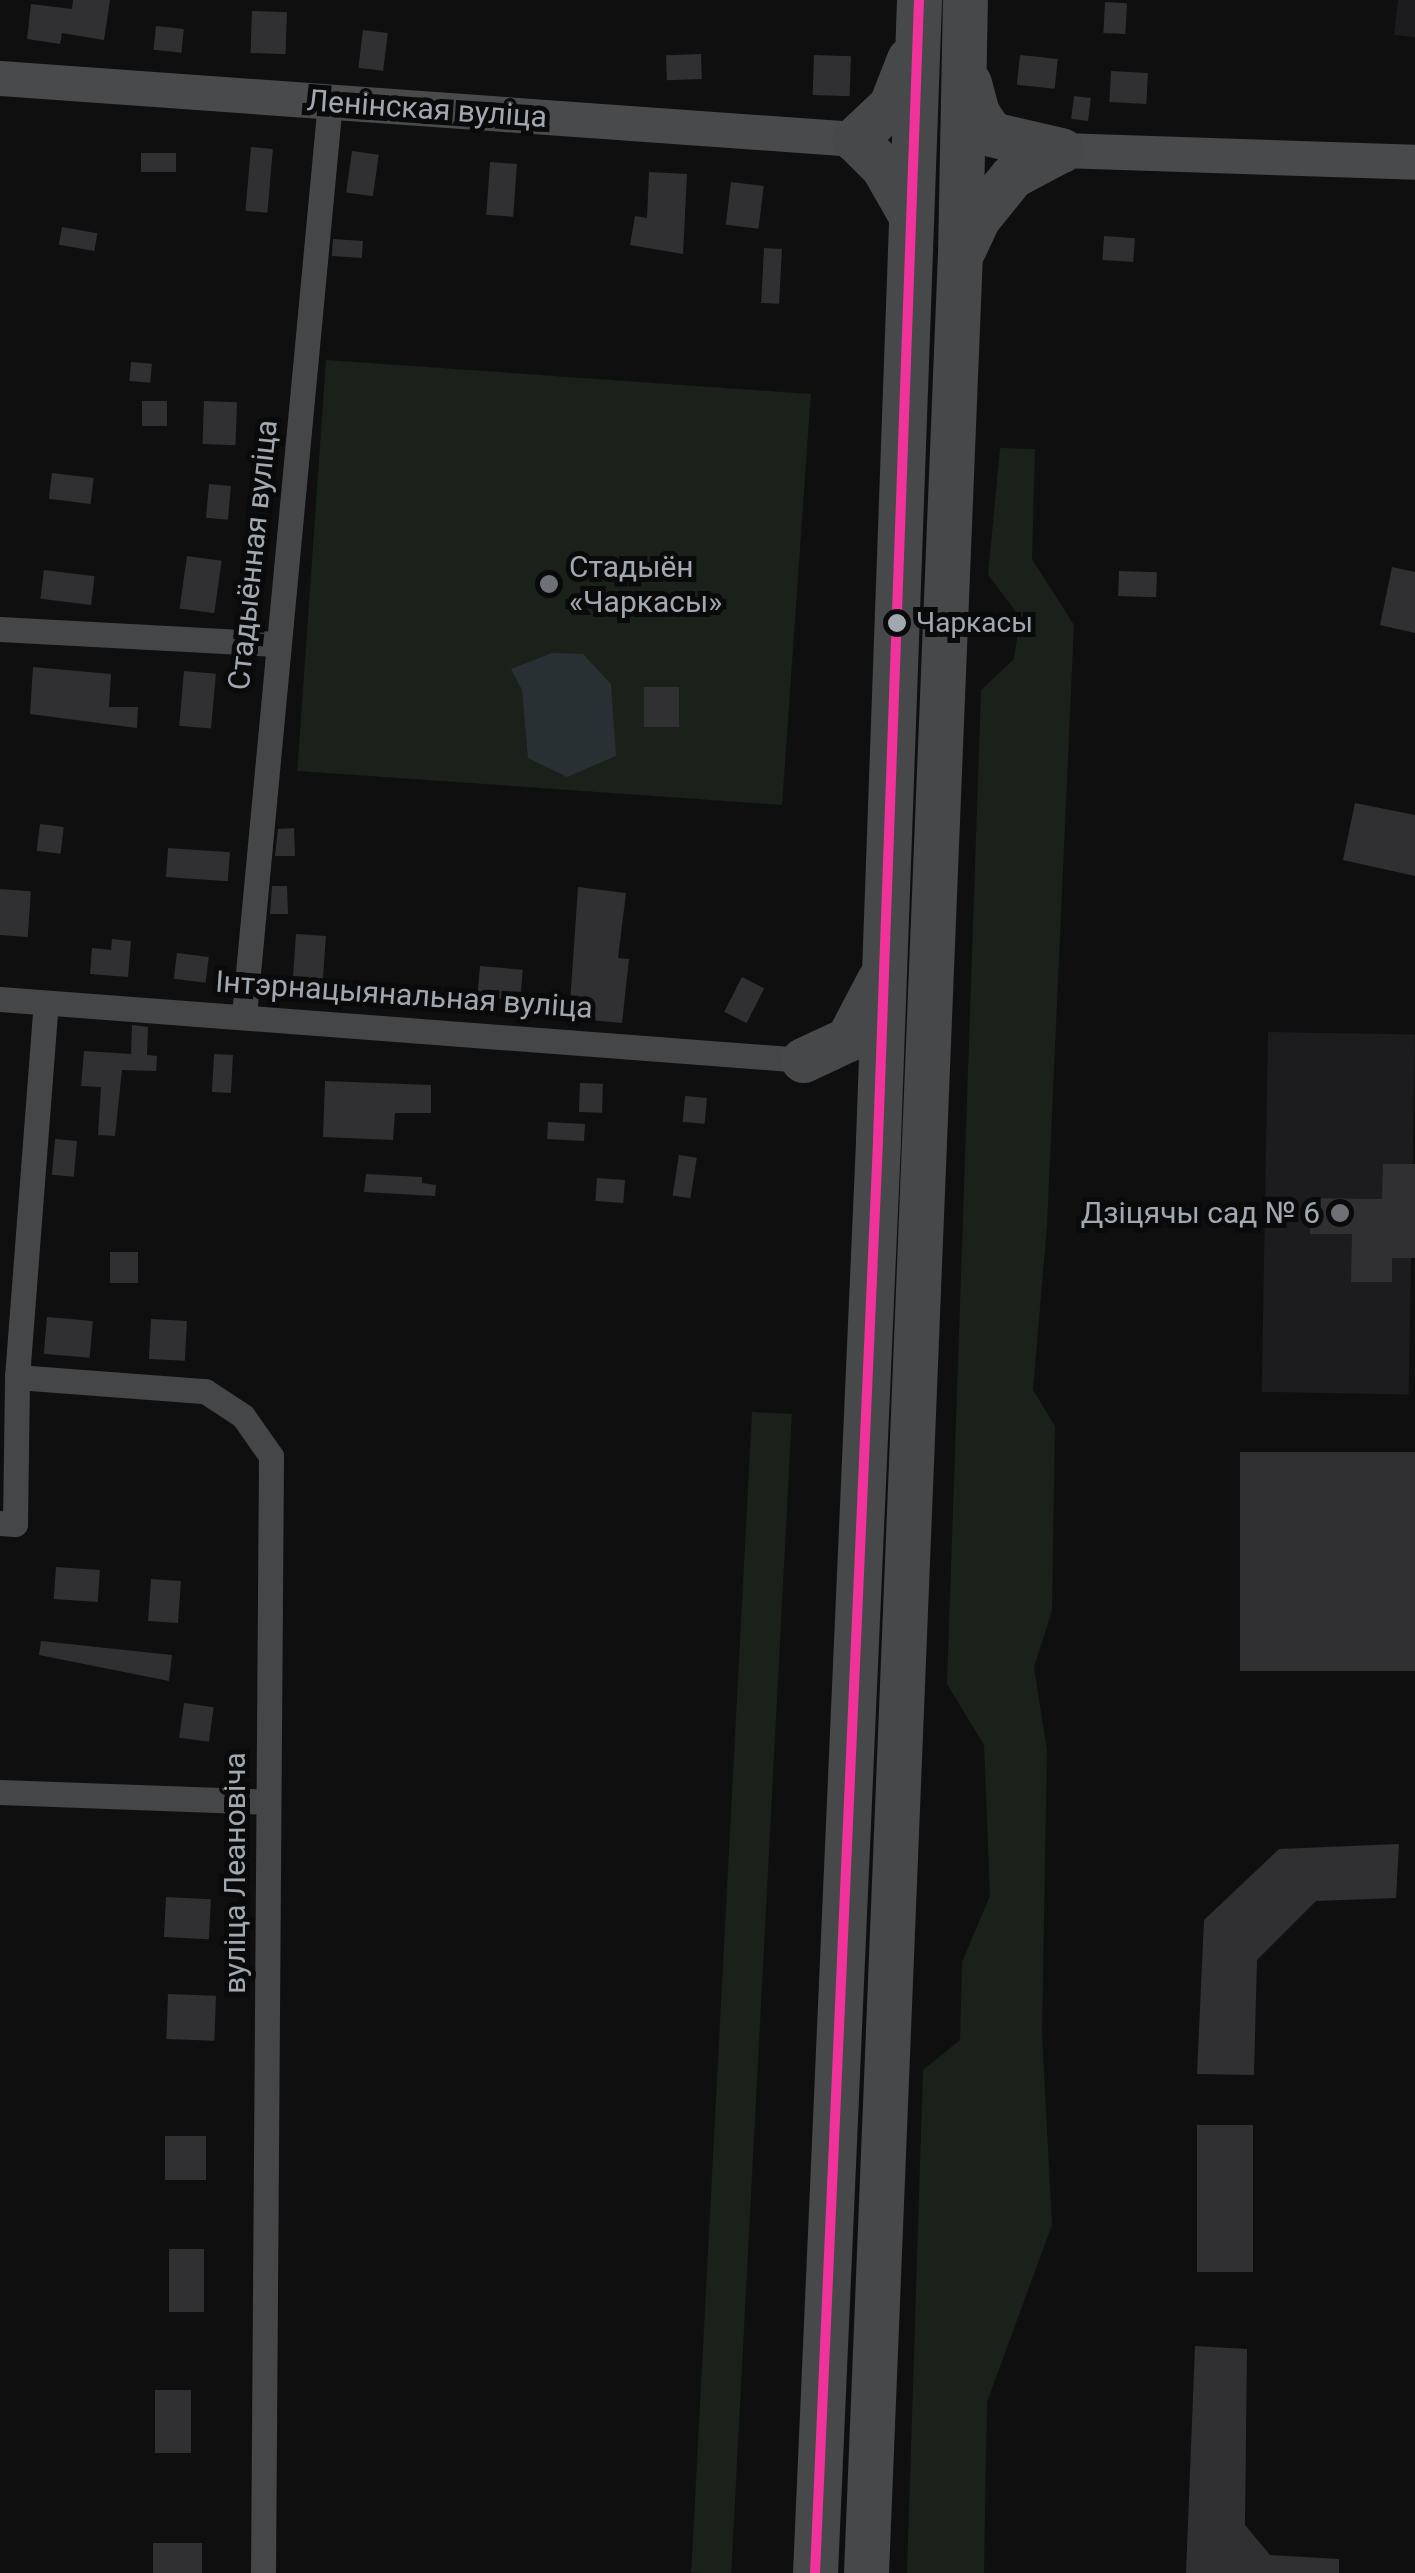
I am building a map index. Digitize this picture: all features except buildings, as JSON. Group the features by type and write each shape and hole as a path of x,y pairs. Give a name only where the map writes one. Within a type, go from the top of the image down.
{"highway":[{"path":"866,2573 960,256 965,0"},
{"path":"912,218 884,167 855,139 891,105 918,14"},
{"path":"816,2573 878,1140 918,14"},
{"path":"963,52 977,113 992,134 1061,150"},
{"path":"960,256 978,218 1012,176 1061,150"},
{"path":"803,1060 848,1039 877,986 885,954"},
{"path":"803,1060 844,1078 878,1140"}],"street":[{"name":"Ленінская вуліца","path":"0,78 855,139"},
{"name":"Стадыённая вуліца","path":"244,1015 330,102"},
{"path":"1061,150 1415,162"},
{"path":"0,630 276,644"},
{"name":"Інтэрнацыянальная вуліца","path":"0,1000 244,1015 803,1060"},
{"path":"7,1524 46,1003"},
{"name":"вуліца Леановіча","path":"18,1377 205,1391 243,1416 271,1456 262,2573"},
{"path":"0,1792 268,1802"}],"shaded area":[{"path":"1398,0 1415,0 1415,37 1394,35"},
{"name":"Стадыён «Чаркасы»","path":"326,360 811,394 782,805 297,771"},
{"path":"1000,448 1035,449 1032,559 1074,625 1047,1226 1033,1390 1055,1426 1052,1611 1034,1667 1047,1750 1042,2034 1052,2225 987,2402 984,2573 907,2573 923,2070 960,2040 962,1962 990,1896 984,1745 947,1684 981,690 1014,659 1020,617 988,575"},
{"path":"552,653 583,654 611,684 616,756 567,777 528,758 522,690 511,669"},
{"name":"Дзіцячы сад № 6","path":"1268,1032 1415,1035 1409,1395 1262,1392"},
{"path":"752,1412 792,1414 731,2573 691,2572"}],"transit line":[{"path":"815,2573 878,1140 919,0"}],"place":[{"name":"Стадыён «Чаркасы»","path":"549,584"},
{"name":"Чаркасы","path":"897,623"},
{"name":"Дзіцячы сад № 6","path":"1340,1213"}]}
